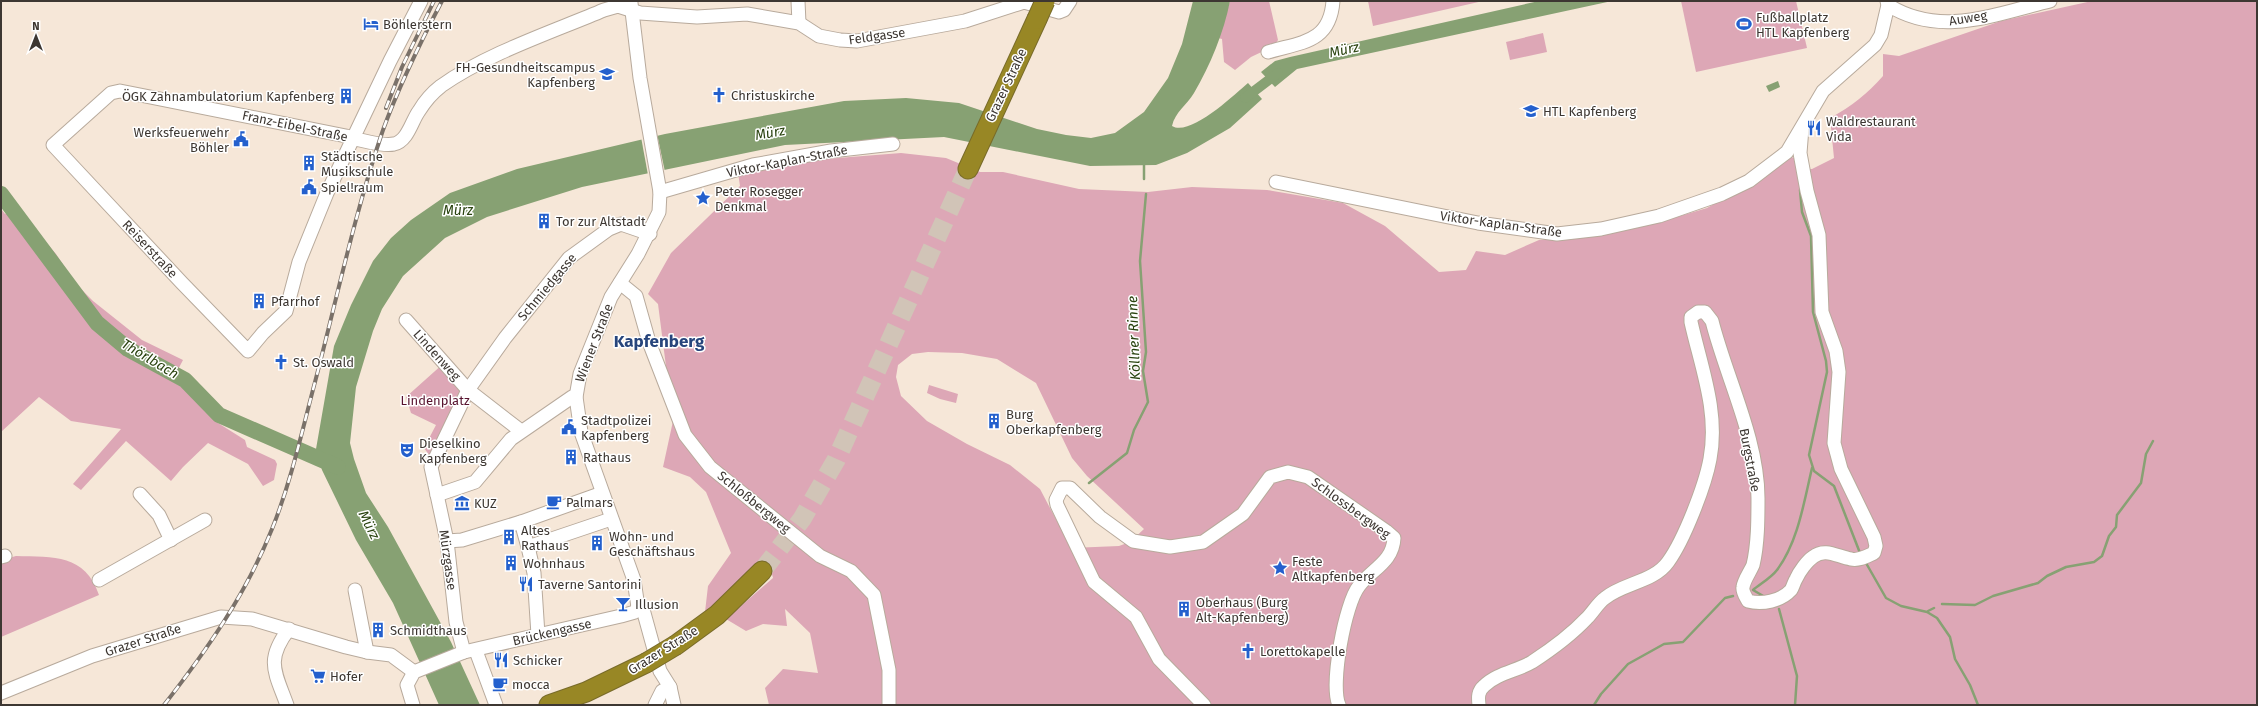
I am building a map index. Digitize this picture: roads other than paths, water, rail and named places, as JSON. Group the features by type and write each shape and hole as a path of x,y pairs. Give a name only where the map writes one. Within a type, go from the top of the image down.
{"highway":[{"name":"Grazer Straße","path":"968,169 1045,1"},
{"name":"Grazer Straße","path":"549,705 586,692 646,663 676,646 717,615 762,571"}],"street":[{"path":"354,139 390,61 421,1"},
{"path":"798,1 799,23"},
{"name":"Feldgasse","path":"631,5 640,13 697,17 748,14 799,23 819,36 840,40 857,41 965,21 1024,2 1059,12 1064,10 1070,1"},
{"path":"1268,52 1316,38 1328,24 1333,1"},
{"name":"Auweg","path":"1888,3 1903,14 1926,21 1948,23 2050,1"},
{"name":"Viktor-Kaplan-Straße","path":"1276,182 1478,223 1557,234 1577,233 1659,216 1722,194 1749,181 1787,152 1823,91 1875,45 1881,35 1888,3"},
{"name":"Franz-Eibel-Straße","path":"53,145 110,93 120,91 354,139 395,144 404,138 427,99 441,87 475,65 604,10 618,6 631,5"},
{"name":"Wiener Straße","path":"631,5 648,129 660,192 659,212 650,234 611,297 580,374 576,397 581,432 634,580 638,607 644,613 660,672 670,687 674,705"},
{"name":"Burgstraße","path":"1479,705 1479,693 1483,686 1500,676 1531,662 1568,636 1605,598 1652,575 1662,568 1670,558 1688,524 1710,460 1712,424 1705,372 1691,322 1691,317 1698,312 1706,312 1712,320 1744,424 1755,473 1758,496 1755,554 1752,566 1743,586 1743,592 1748,601 1765,602 1778,599 1791,590 1797,577 1813,556 1824,552 1838,554 1851,560 1862,558 1874,552 1876,546 1874,538 1841,469 1834,443 1839,372 1836,351 1822,312 1819,235 1807,191 1800,153 1802,128"},
{"name":"Reiserstraße","path":"53,145 248,351 263,332 286,310 305,248 327,193 354,139"},
{"name":"Viktor-Kaplan-Straße","path":"660,192 753,164 831,151 893,144"},
{"name":"Schmiedgasse","path":"468,390 505,338 569,258 609,229 621,224 650,234"},
{"name":"Schloßbergweg","path":"620,283 636,296 650,342 676,415 685,435 706,461 754,504 820,556 851,571 874,595 889,670 889,705"},
{"name":"Lindenweg","path":"406,320 468,390 521,431"},
{"name":"Mürzgasse","path":"468,390 431,467 447,541 456,622 496,705"},
{"path":"437,495 475,482 488,469 502,448 521,431 572,397 576,397"},
{"name":"Schlossbergweg","path":"1204,705 1159,659 1136,617 1094,582 1057,505 1056,500 1062,488 1070,488 1100,517 1134,541 1170,548 1203,542 1243,514 1270,477 1288,472 1308,477 1386,531 1394,538 1390,557 1358,587 1344,619 1336,682 1336,698 1339,705"},
{"path":"447,541 462,540 602,493"},
{"path":"140,494 159,515 171,540"},
{"path":"528,549 611,519"},
{"path":"99,580 205,520"},
{"path":"518,522 528,549 534,574 538,635"},
{"path":"355,590 367,652"},
{"name":"Brückengasse","path":"470,652 621,616 634,612 638,607"},
{"name":"Grazer Straße","path":"1,693 92,656 215,618 252,619 367,652 392,655 414,672"},
{"path":"287,705 276,672 274,658 278,642 289,629"},
{"path":"413,705 407,685 414,672 470,652"},
{"path":"655,705 662,691 670,687"}],"water":[{"path":"1193,1 1230,1 1220,37 1206,72 1194,93 1178,113 1172,126 1180,128 1190,126 1223,105 1248,83 1262,99 1230,128 1187,153 1156,165 1090,166 944,137 785,145 582,187 487,217 445,238 403,276 382,309 373,331 356,387 350,443 366,493 388,527 451,642 480,705 439,705 393,603 356,540 322,470 316,449 334,346 351,305 373,261 391,238 411,220 450,193 517,169 665,134 844,101 906,98 959,103 1037,129 1066,135 1091,138 1115,133 1144,112 1168,78 1182,44"},
{"name":"Mürz","path":"1539,1 1612,1 1297,69 1275,87 1261,72 1275,61 1290,57"},
{"path":"1778,81 1780,87 1769,92 1766,86"}],"waterway":[{"name":"Mürz","path":"1245,98 1278,73"},
{"name":"Köllner Rinne","path":"1144,161 1144,179"},
{"path":"1800,190 1802,212 1811,236 1813,312 1826,361 1827,372 1809,455 1814,471 1834,486 1860,553"},
{"name":"Thörlbach","path":"1,194 97,323 128,349 185,380 219,415 338,467"},
{"name":"Köllner Rinne","path":"1089,483 1127,453 1134,430 1148,402 1143,371 1146,352 1140,261 1146,194"},
{"path":"1942,604 1975,605 1993,596 2038,583 2047,576 2066,567 2094,562 2102,556 2109,536 2116,527 2117,515 2141,483 2146,454 2153,441"},
{"path":"1765,597 1753,590 1775,573 1790,547 1803,508 1812,468"},
{"path":"1866,563 1886,598 1901,606 1927,612 1937,618 1950,637 1955,659 1970,685 1978,705"},
{"path":"1594,705 1601,694 1628,664 1664,644 1683,642 1725,598 1733,596"},
{"path":"1928,611 1934,608"},
{"path":"1779,609 1797,676 1795,705"}],"tunnel":[{"path":"762,571 802,519 836,460 968,169"}],"railway":[{"path":"386,108 402,67 434,1"},
{"path":"164,705 210,642 238,599 262,553 272,529 296,456 355,224 373,161 383,130 403,81 442,1"}],"place":[{"name":"Böhlerstern","path":"371,24"},
{"name":"Fußballplatz HTL Kapfenberg","path":"1744,24"},
{"name":"FH-Gesundheitscampus Kapfenberg","path":"607,74"},
{"name":"Christuskirche","path":"719,95"},
{"name":"ÖGK Zahnambulatorium Kapfenberg","path":"346,96"},
{"name":"HTL Kapfenberg","path":"1531,111"},
{"name":"Waldrestaurant Vida","path":"1814,128"},
{"name":"Werksfeuerwehr Böhler","path":"241,139"},
{"name":"Städtische Musikschule","path":"309,163"},
{"name":"Spiel!raum","path":"309,187"},
{"name":"Peter Rosegger Denkmal","path":"703,198"},
{"name":"Tor zur Altstadt","path":"544,221"},
{"name":"Pfarrhof","path":"259,301"},
{"name":"St. Oswald","path":"281,362"},
{"name":"Burg Oberkapfenberg","path":"994,421"},
{"name":"Stadtpolizei Kapfenberg","path":"569,427"},
{"name":"Dieselkino Kapfenberg","path":"407,450"},
{"name":"Rathaus","path":"571,457"},
{"name":"Palmars","path":"554,502"},
{"name":"KUZ","path":"462,503"},
{"name":"Altes Rathaus","path":"509,537"},
{"name":"Wohn- und Geschäftshaus","path":"597,543"},
{"name":"Wohnhaus","path":"511,563"},
{"name":"Feste Altkapfenberg","path":"1280,568"},
{"name":"Taverne Santorini","path":"526,584"},
{"name":"Illusion","path":"623,604"},
{"name":"Oberhaus (Burg Alt-Kapfenberg)","path":"1184,609"},
{"name":"Schmidthaus","path":"378,630"},
{"name":"Lorettokapelle","path":"1248,651"},
{"name":"Schicker","path":"501,660"},
{"name":"Hofer","path":"318,676"},
{"name":"mocca","path":"500,684"}],"district":[{"name":"Kapfenberg","path":"659,341"}],"park label":[{"name":"Lindenplatz","path":"435,400"}]}
